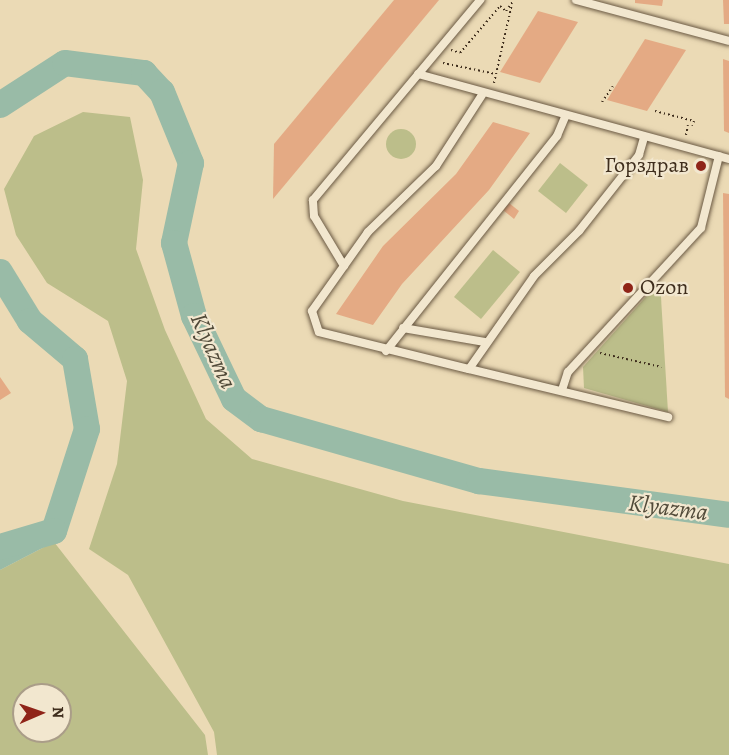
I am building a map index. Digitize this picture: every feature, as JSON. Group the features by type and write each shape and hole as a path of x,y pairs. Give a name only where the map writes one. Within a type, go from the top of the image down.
{"lane":[{"path":"344,266 314,216 313,200 480,0"},
{"path":"576,0 729,41"},
{"path":"418,74 486,96 729,159"},
{"path":"486,96 436,166 368,232 312,311 313,326 327,337 562,390 668,417"},
{"path":"387,351 557,136 565,117"},
{"path":"470,369 485,342 632,163 644,137"},
{"path":"562,390 568,372 702,228 719,156"},
{"path":"403,328 485,342"}],"path":[{"path":"496,74 436,62 447,49 460,53 500,6 506,11 513,1"},
{"path":"486,96 496,74 513,1"},
{"path":"603,102 613,86"},
{"path":"655,111 694,121 692,126"},
{"path":"685,138 688,125"},
{"path":"589,350 661,367"}],"shaded area":[{"path":"83,112 130,117 143,180 136,249 165,330 206,419 252,459 403,501 729,564 729,755 217,755 214,732 128,575 89,549 117,464 127,381 108,321 47,283 16,235 4,189 34,136"},
{"path":"401,129 411,134 416,144 411,154 401,159 391,154 386,144 391,134"},
{"path":"560,163 588,185 566,213 538,191"},
{"path":"493,250 520,272 481,319 454,297"},
{"path":"660,281 668,412 584,388 583,367"},
{"path":"55,522 54,542 0,570 0,539"},
{"path":"54,542 205,735 208,755 0,755 0,570"}],"building":[{"path":"394,0 439,0 273,199 274,144"},
{"path":"635,0 663,0 662,6 635,3"},
{"path":"723,0 729,0 729,24 724,24"},
{"path":"538,11 578,22 540,83 500,72"},
{"path":"645,39 686,50 647,111 607,100"},
{"path":"723,59 729,61 729,133 724,131"},
{"path":"493,122 530,133 489,190 402,284 373,325 336,314 383,246 456,174"},
{"path":"723,193 729,194 729,399 725,397"},
{"path":"509,203 519,211 514,219 503,210"},
{"path":"0,377 11,393 0,400"}],"waterway":[{"name":"Klyazma","path":"0,105 65,63 144,73 162,92 191,163 174,243 194,316 234,399 261,419 479,481 729,515"},
{"name":"Klyazma","path":"0,272 30,321 75,359 87,429 54,531 0,547"}],"place":[{"name":"Горздрав","path":"701,166"},
{"name":"Ozon","path":"628,288"}]}
